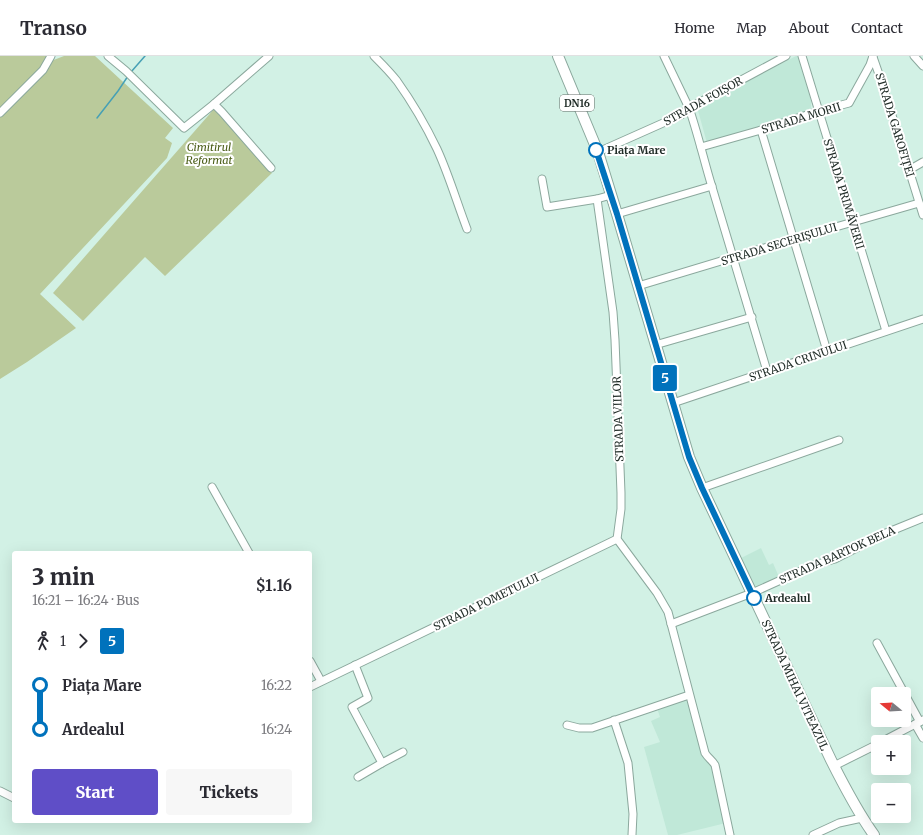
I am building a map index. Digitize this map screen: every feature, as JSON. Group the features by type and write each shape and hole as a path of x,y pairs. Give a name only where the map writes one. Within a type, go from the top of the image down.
{"highway":[{"name":"STRADA MIHAI VITEAZUL","path":"558,56 598,152 689,457 702,488 834,766 862,818 874,835"}],"street":[{"path":"108,56 126,71 184,128 269,56"},
{"path":"374,56 401,87 434,142 467,229"},
{"path":"664,56 689,108 767,371"},
{"name":"STRADA FOIȘOR","path":"598,152 681,115 689,108 786,56"},
{"name":"STRADA PRIMĂVERII","path":"802,56 886,332"},
{"name":"STRADA MORII","path":"701,147 849,103 873,56"},
{"name":"STRADA GAROFIȚEI","path":"873,56 923,216"},
{"path":"914,56 923,66"},
{"path":"0,113 43,70 50,58"},
{"path":"214,104 271,168"},
{"path":"761,130 828,350"},
{"path":"909,170 923,162"},
{"path":"542,179 547,207 597,199 611,195"},
{"path":"617,214 712,186"},
{"name":"STRADA VIILOR","path":"597,199 613,312 615,340 621,493 617,540"},
{"name":"STRADA SECERIȘULUI","path":"638,286 919,203"},
{"path":"656,345 752,317"},
{"name":"STRADA CRINULUI","path":"672,403 923,319"},
{"path":"702,488 840,440"},
{"path":"212,487 248,551"},
{"name":"STRADA BARTOK BELA","path":"752,593 814,565 835,558 886,533 923,518"},
{"path":"617,540 668,612 705,753 713,761 715,766 730,835"},
{"name":"STRADA POMETULUI","path":"312,686 617,540"},
{"path":"671,624 752,593"},
{"path":"877,643 919,722 923,738"},
{"path":"312,665 321,681"},
{"path":"355,665 368,698 352,707 382,763"},
{"path":"567,725 592,728 689,695"},
{"path":"614,720 628,763 633,814 632,835"},
{"path":"894,735 919,722"},
{"path":"834,766 871,748"},
{"path":"358,777 403,752"},
{"path":"0,791 12,797"},
{"path":"813,835 839,823 862,818"}],"shaded area":[{"path":"796,56 800,59 811,101 811,111 707,143 697,107"},
{"path":"761,548 769,565 773,563 779,577 755,588 741,558"},
{"path":"688,698 713,766 726,823 677,835 668,835 644,747 660,742 651,721 660,717 657,708"}],"green space":[{"path":"0,56 47,56 51,61 64,56 95,56 173,128 165,138 172,143 167,158 40,294 76,328 0,379"},
{"name":"Cimitirul Reformat","path":"214,109 272,173 165,276 145,257 83,321 53,293"}],"waterway":[{"path":"131,72 145,56"},
{"path":"97,118 128,76"}],"bus line":[{"name":"5","path":"596,150 598,152 617,214 689,457 754,598"}],"place":[{"name":"Piața Mare","path":"596,150"},
{"name":"Ardealul","path":"754,598"}]}
